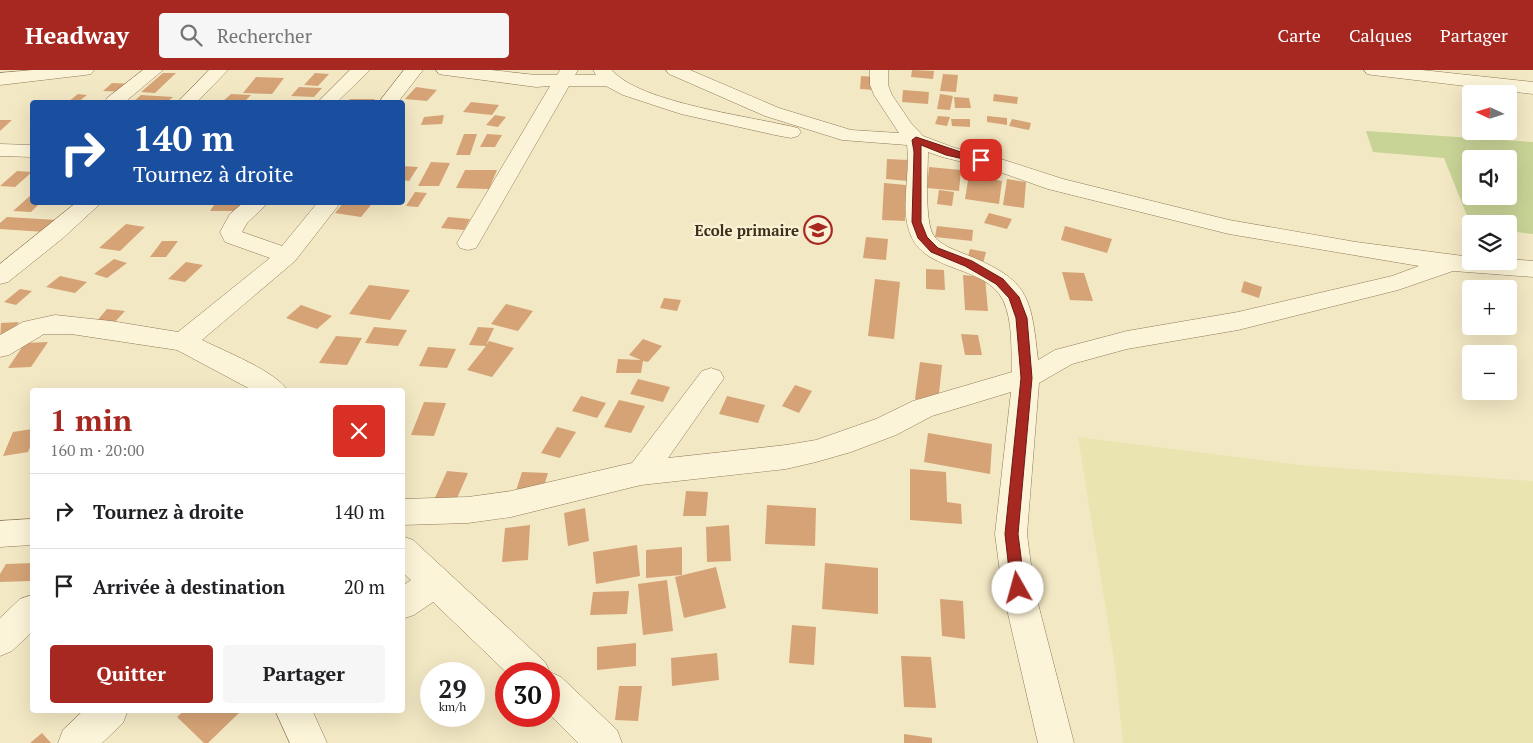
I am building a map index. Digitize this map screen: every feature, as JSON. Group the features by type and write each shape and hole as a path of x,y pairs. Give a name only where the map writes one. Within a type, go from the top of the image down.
{"street":[{"path":"0,79 85,70"},
{"path":"116,100 154,70"},
{"path":"189,100 219,70"},
{"path":"329,100 362,70"},
{"path":"390,100 414,70"},
{"path":"446,70 511,80 605,75 631,91 721,118 780,130 916,140 949,153 997,164 1056,184 1229,227 1451,263 1533,269"},
{"path":"675,70 772,112 849,136"},
{"path":"879,70 879,85 883,95 916,140 918,152 917,222 923,238 935,250 968,264 1000,281 1014,297 1022,318 1026,378 1011,534 1018,588 1056,743"},
{"path":"1373,70 1533,88"},
{"path":"468,243 566,76"},
{"path":"0,150 30,151"},
{"path":"0,276 55,234 88,205"},
{"path":"254,205 238,219 231,232 232,237 287,256"},
{"path":"183,342 287,256 328,205"},
{"path":"405,512 468,510 511,504 641,473 786,457 816,451 886,427 923,408 1026,378 1064,358 1118,343 1238,321 1398,282 1451,263"},
{"path":"0,348 23,333 53,324 130,332 183,342 270,388"},
{"path":"641,473 711,378"},
{"path":"0,534 30,532"},
{"path":"405,553 520,662"},
{"path":"405,602 434,582"},
{"path":"0,640 30,612"},
{"path":"560,700 604,743"},
{"path":"76,743 107,713"},
{"path":"294,713 309,743"}],"shaded area":[{"path":"1078,437 1310,466 1533,481 1533,743 1123,743 1115,666"}],"green space":[{"path":"1366,131 1462,137 1462,140 1533,142 1533,234 1517,232 1517,215 1467,215 1463,205 1517,205 1517,150 1462,150 1462,203 1444,158 1373,152"}],"building":[{"path":"912,70 934,71 933,79 911,77"},
{"path":"163,73 176,73 155,93 141,92"},
{"path":"315,73 329,74 318,86 304,85"},
{"path":"943,74 958,75 956,92 940,91"},
{"path":"861,76 875,77 875,90 860,89"},
{"path":"256,77 284,78 272,94 243,93"},
{"path":"112,83 137,84 128,92 103,91"},
{"path":"299,87 322,88 314,97 291,96"},
{"path":"416,87 437,90 427,101 405,99"},
{"path":"903,90 929,92 928,104 902,102"},
{"path":"78,94 87,95 81,100 70,100"},
{"path":"231,94 251,95 246,100 224,100"},
{"path":"940,94 953,96 950,110 937,109"},
{"path":"994,94 1018,97 1017,104 993,101"},
{"path":"141,95 173,97 169,100 135,100"},
{"path":"954,97 969,98 971,108 955,108"},
{"path":"350,99 375,99 374,100"},
{"path":"471,102 499,105 492,115 463,112"},
{"path":"444,115 442,124 421,125 424,117"},
{"path":"495,115 506,117 498,127 486,125"},
{"path":"938,116 950,117 947,126 935,124"},
{"path":"987,116 1007,118 1007,125 987,122"},
{"path":"951,119 970,119 970,127 952,126"},
{"path":"1012,119 1031,123 1029,130 1009,126"},
{"path":"0,120 12,120 0,131"},
{"path":"464,134 477,134 470,155 456,155"},
{"path":"487,134 502,135 495,147 480,147"},
{"path":"981,142 1000,146 997,155 978,151"},
{"path":"887,159 909,160 908,181 886,179"},
{"path":"431,162 450,163 439,186 418,186"},
{"path":"405,166 418,167 409,181 405,180"},
{"path":"929,167 961,170 959,191 927,188"},
{"path":"465,170 497,170 489,189 456,188"},
{"path":"17,171 30,172 15,187 0,186"},
{"path":"969,175 1002,181 999,204 965,199"},
{"path":"1007,179 1026,182 1024,208 1003,205"},
{"path":"884,183 906,185 905,221 882,220"},
{"path":"939,190 954,192 952,206 937,204"},
{"path":"415,192 427,193 418,207 406,206"},
{"path":"30,196 30,205 38,205 31,212 13,211"},
{"path":"214,205 252,205 247,211 210,211"},
{"path":"342,205 371,205 361,217 335,213"},
{"path":"989,213 1012,219 1007,229 984,223"},
{"path":"7,217 57,220 45,232 0,229 0,223"},
{"path":"448,217 470,219 464,230 441,228"},
{"path":"126,224 145,227 120,251 99,248"},
{"path":"937,226 973,230 972,241 935,237"},
{"path":"1065,226 1112,239 1107,253 1061,240"},
{"path":"866,237 888,239 886,260 863,258"},
{"path":"162,241 178,241 166,257 150,257"},
{"path":"970,249 986,252 981,271 965,267"},
{"path":"114,259 127,263 107,278 94,274"},
{"path":"186,262 203,265 185,282 168,279"},
{"path":"926,269 944,270 945,290 926,289"},
{"path":"1062,272 1084,273 1093,301 1070,300"},
{"path":"963,275 985,277 988,311 965,310"},
{"path":"60,276 87,282 75,293 46,287"},
{"path":"875,279 900,282 894,339 868,336"},
{"path":"1244,281 1262,287 1259,298 1241,292"},
{"path":"369,285 410,290 390,320 349,314"},
{"path":"20,289 32,291 16,305 4,302"},
{"path":"664,298 681,300 677,311 660,308"},
{"path":"506,304 533,311 518,331 491,324"},
{"path":"301,305 332,316 317,329 286,318"},
{"path":"107,309 125,311 113,324 95,323"},
{"path":"19,322 4,342 0,342 1,323"},
{"path":"374,327 407,330 398,346 365,343"},
{"path":"478,327 494,328 486,345 489,341 514,348 492,377 467,370 486,346 469,345"},
{"path":"961,334 978,335 982,355 965,355"},
{"path":"336,336 362,338 347,365 319,363"},
{"path":"643,339 662,346 648,362 643,361 641,373 616,373 618,359 641,360 629,355"},
{"path":"48,342 31,367 8,368 25,343"},
{"path":"428,347 456,349 447,368 419,366"},
{"path":"920,362 942,365 938,403 915,399"},
{"path":"638,379 670,387 663,402 630,394"},
{"path":"795,385 812,391 799,413 782,406"},
{"path":"581,396 606,403 597,418 572,411"},
{"path":"727,396 765,405 758,423 719,414"},
{"path":"619,400 645,406 631,433 604,427"},
{"path":"424,402 446,403 434,436 411,435"},
{"path":"557,427 576,432 560,458 541,453"},
{"path":"30,429 30,447 28,452 3,456 13,432"},
{"path":"928,433 992,444 990,474 924,462"},
{"path":"910,469 946,472 947,502 961,504 962,524 910,520"},
{"path":"447,471 468,473 451,512 430,509"},
{"path":"522,472 548,473 540,499 514,497"},
{"path":"686,491 708,492 706,516 683,516"},
{"path":"767,505 816,508 815,546 765,544"},
{"path":"585,508 589,541 568,546 564,513"},
{"path":"530,525 528,560 502,562 505,528"},
{"path":"729,525 731,561 707,562 706,527"},
{"path":"637,545 640,576 596,584 593,552"},
{"path":"682,547 682,575 646,578 646,550"},
{"path":"30,563 30,581 0,582 0,574 6,564"},
{"path":"825,563 878,568 878,614 822,609"},
{"path":"716,567 726,608 684,618 675,577"},
{"path":"667,580 673,631 643,635 638,584"},
{"path":"629,591 627,614 590,615 593,592"},
{"path":"940,599 963,601 965,639 942,636"},
{"path":"792,625 816,627 814,665 789,663"},
{"path":"636,643 636,666 597,670 597,647"},
{"path":"717,653 719,680 672,686 671,658"},
{"path":"901,656 931,657 936,708 904,707"},
{"path":"619,686 642,686 638,721 615,720"},
{"path":"182,713 239,713 208,743 204,743 177,717"},
{"path":"42,733 51,743 30,743"},
{"path":"904,734 932,738 932,743 904,743"}],"place":[{"name":"Ecole primaire","path":"818,230"}],"route":[{"path":"981,160 949,153 916,140 918,152 917,222 923,238 935,250 968,264 1000,281 1014,297 1022,318 1026,378 1011,534 1018,588"}]}
